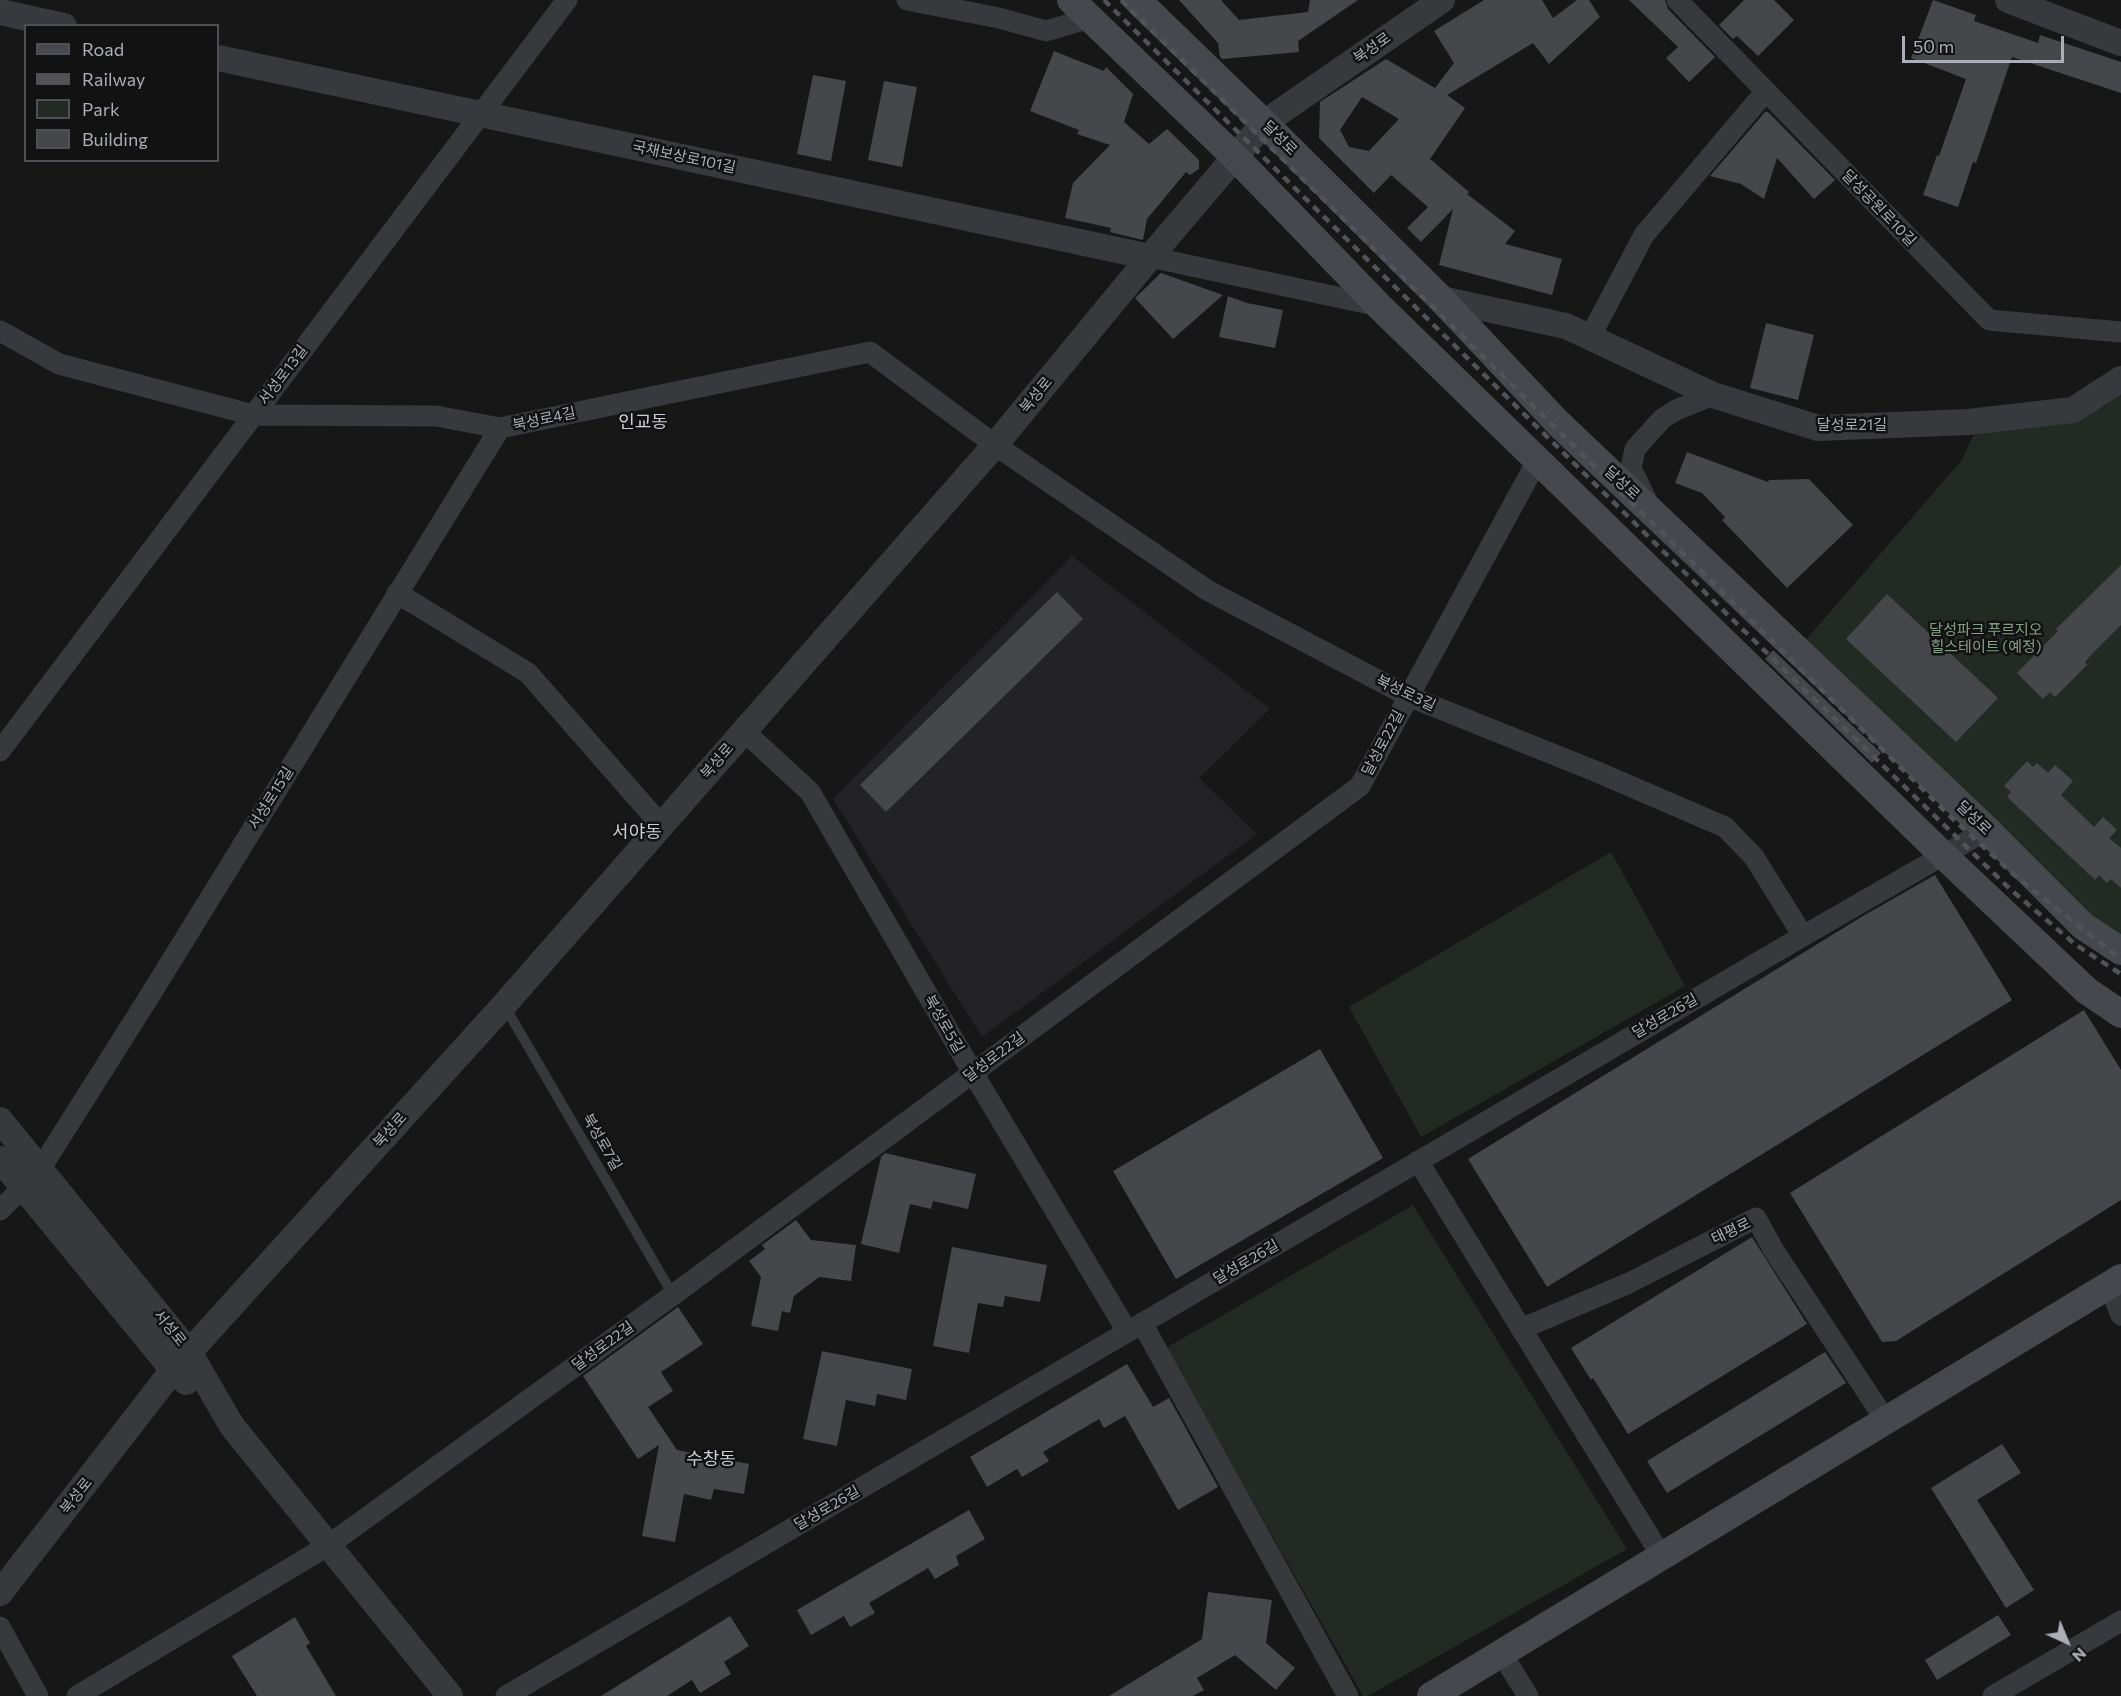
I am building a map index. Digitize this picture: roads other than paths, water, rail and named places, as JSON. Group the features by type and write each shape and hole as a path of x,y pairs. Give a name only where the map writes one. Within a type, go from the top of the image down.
{"main road":[{"name":"달성로","path":"1137,0 1441,299 1558,423 1987,830 2083,926 2121,951"},
{"path":"1081,9 1235,158 1379,306 1943,855 2087,991 2121,1014"},
{"path":"1431,1696 2115,1281"}],"street":[{"name":"서성로13길","path":"0,751 567,0"},
{"path":"908,0 999,18 1046,31 1081,9"},
{"name":"북성로","path":"0,1593 181,1361 504,1005 995,445 1150,256 1264,123 1442,0"},
{"name":"달성공원로10길","path":"1677,0 1989,320 2121,332"},
{"path":"2008,0 2121,43"},
{"path":"0,12 55,24"},
{"name":"국채보상로101길","path":"219,58 1150,256"},
{"path":"1590,337 1644,235 1766,91"},
{"path":"1150,256 1379,306"},
{"name":"달성로21길","path":"1441,299 1566,326 1713,395 1818,428 1960,423 2073,410 2121,379"},
{"name":"북성로4길","path":"0,331 59,364 253,415 436,416 500,428 870,352 995,445"},
{"path":"1655,514 1631,468 1635,449 1662,419 1676,410 1713,395"},
{"name":"서성로15길","path":"41,1168 500,428"},
{"name":"북성로3길","path":"995,445 1207,590 1408,696 1595,771 1725,827 1754,857 1803,936"},
{"name":"달성로22길","path":"329,1545 673,1295 1360,786 1537,461"},
{"path":"397,594 528,673 661,825"},
{"name":"북성로5길","path":"744,731 810,792 973,1073 1135,1327 1348,1696"},
{"name":"달성로26길","path":"506,1696 1987,830"},
{"name":"서성로","path":"0,1120 41,1168 181,1361 450,1696"},
{"name":"서성로","path":"0,1159 181,1361"},
{"path":"1418,1161 1662,1557"},
{"path":"0,1210 23,1187"},
{"name":"태평로","path":"1521,1329 1629,1283 1756,1218 1773,1249 1886,1421"},
{"path":"2115,1281 2121,1315"},
{"path":"77,1696 329,1545"},
{"path":"1993,1696 2121,1622"},
{"path":"0,1628 38,1696"},
{"path":"1502,1654 1528,1696"}],"lane":[{"name":"북성로7길","path":"504,1005 673,1295"}],"railway":[{"path":"1104,0 1732,619 2010,889 2076,945 2121,974"},
{"path":"1121,0 1954,820 2013,874 2121,959"}],"district":[{"name":"인교동","path":"643,422"},
{"name":"서야동","path":"637,832"},
{"name":"수창동","path":"711,1459"}],"park label":[{"name":"달성파크 푸르지오 힐스테이트 (예정)","path":"1986,638"}]}
